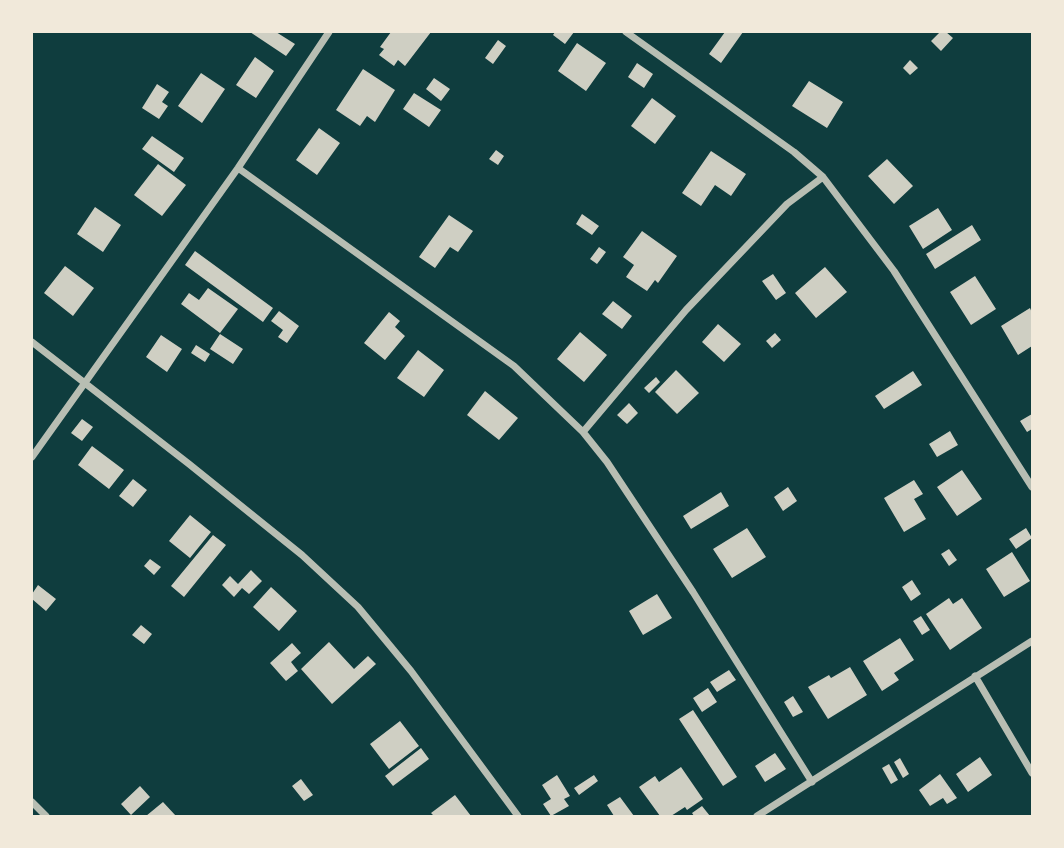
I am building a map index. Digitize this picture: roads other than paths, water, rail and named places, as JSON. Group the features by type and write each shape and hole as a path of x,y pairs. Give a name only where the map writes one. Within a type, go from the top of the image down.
{"street":[{"path":"32,457 330,32"},
{"path":"626,32 794,152 823,177 894,271 1032,487"},
{"path":"237,168 514,366 583,432 607,462 693,592 812,782"},
{"path":"583,432 685,310 787,204 823,177"},
{"path":"32,342 302,555 358,607 411,671 518,817"},
{"path":"757,817 1032,641"},
{"path":"975,676 1032,773"},
{"path":"32,802 46,817"}]}
